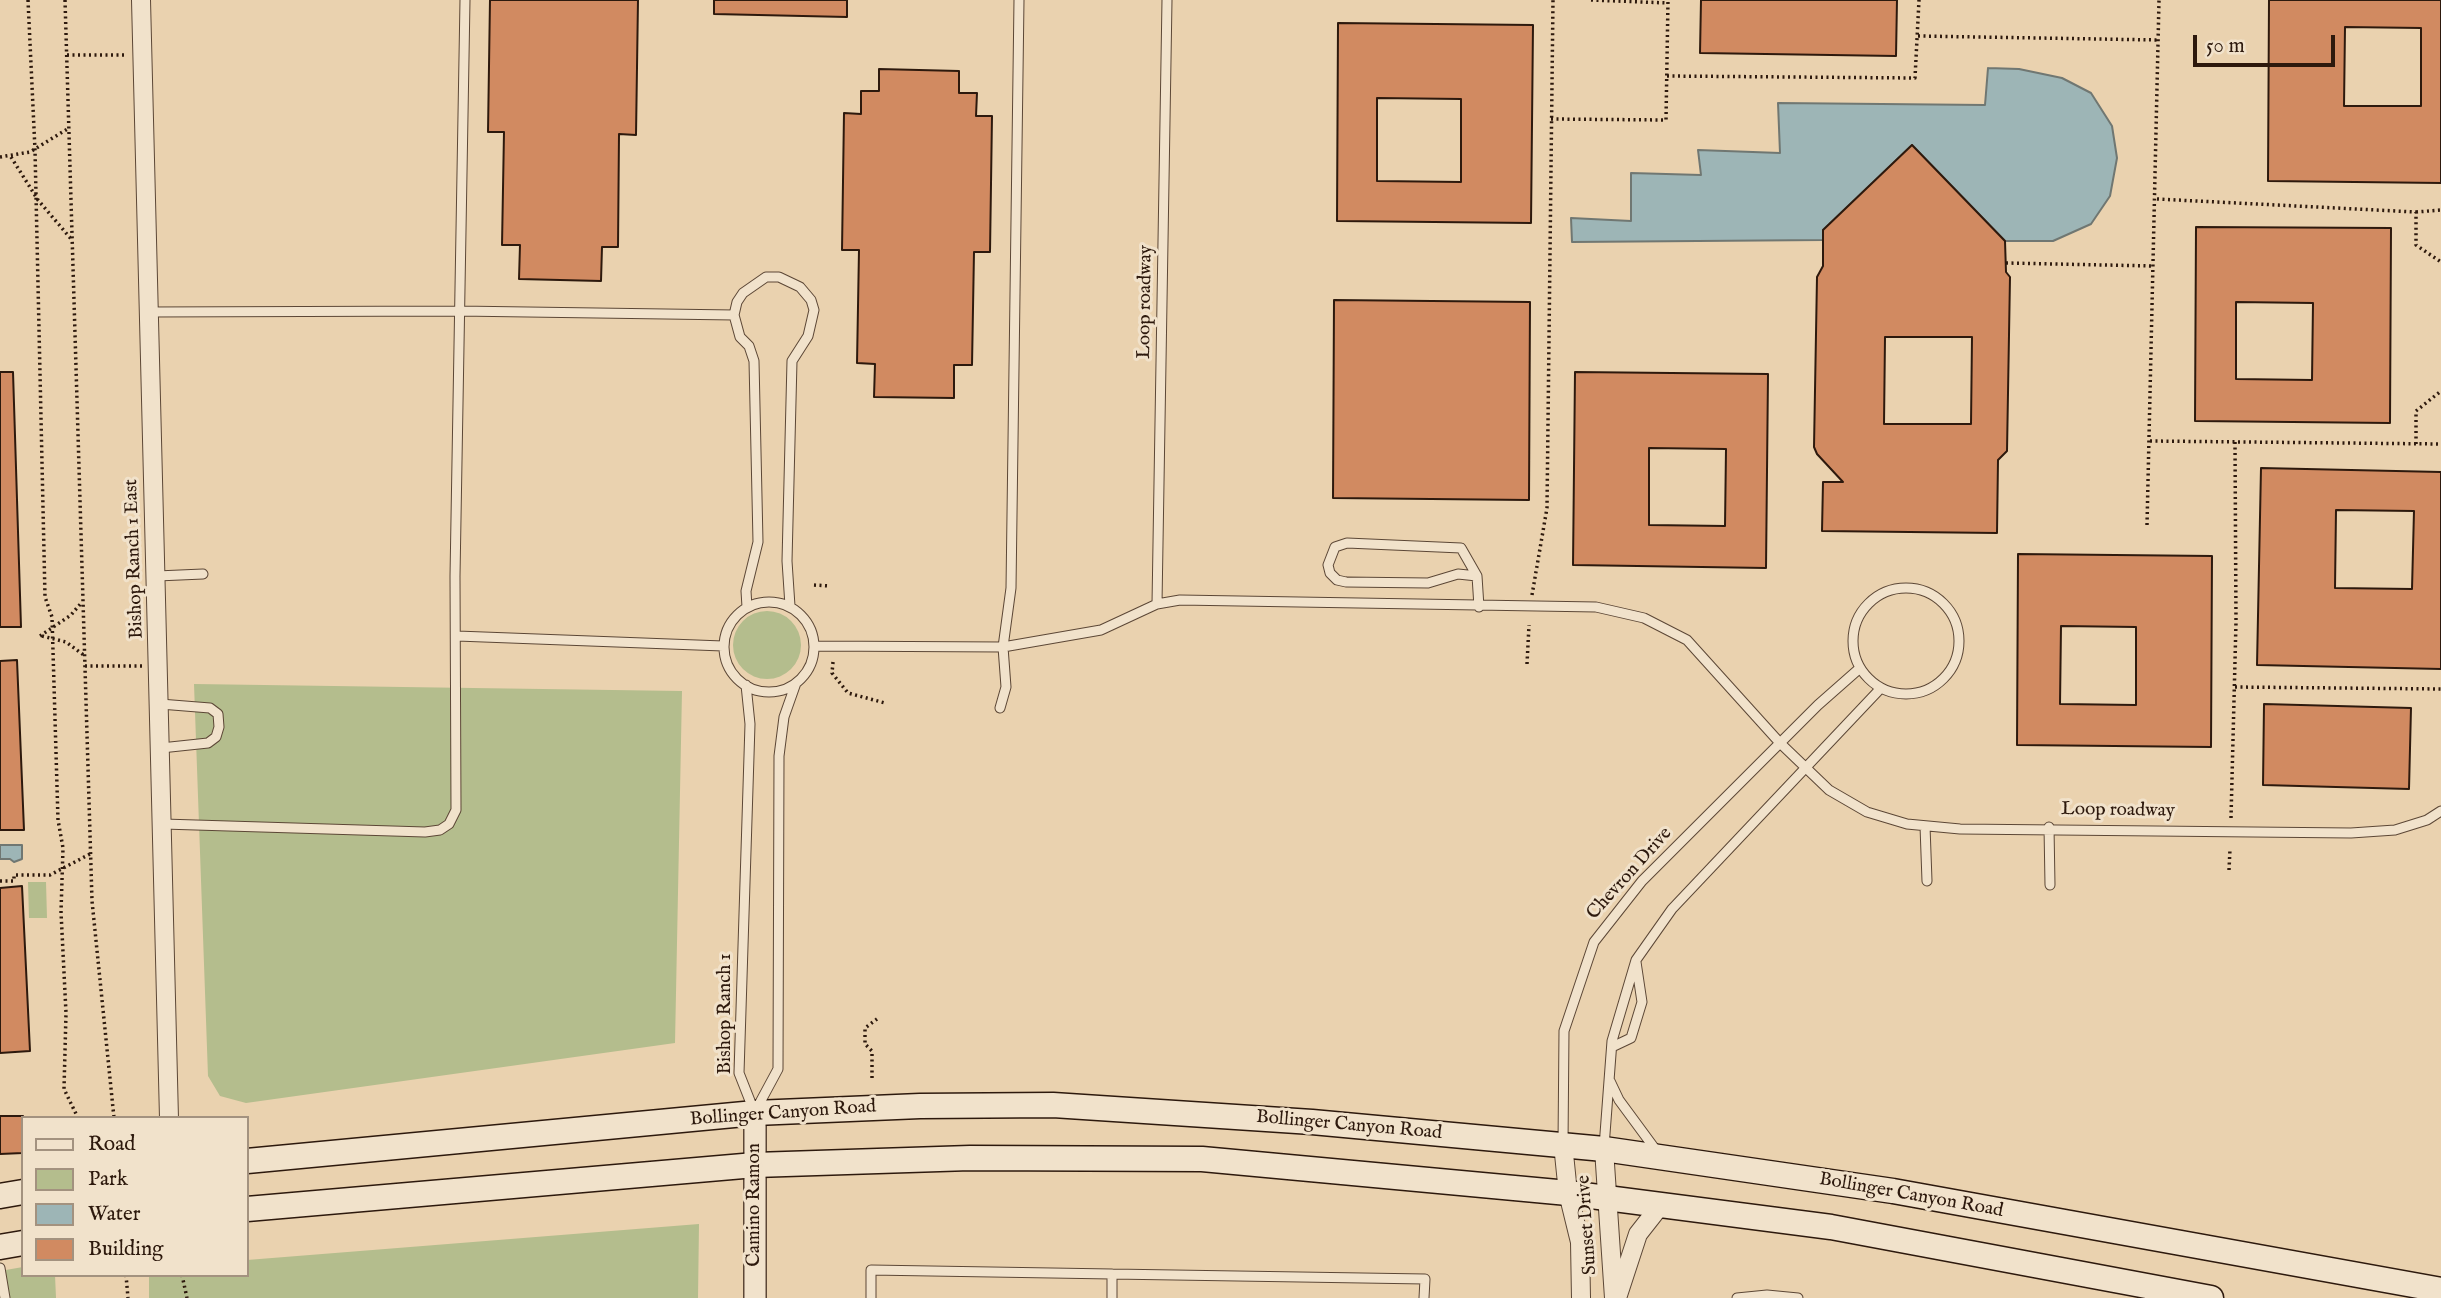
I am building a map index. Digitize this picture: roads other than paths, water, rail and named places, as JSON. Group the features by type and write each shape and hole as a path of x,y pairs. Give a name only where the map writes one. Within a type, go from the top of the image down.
{"main road":[{"name":"Bollinger Canyon Road","path":"248,1161 755,1113 919,1106 1053,1105 1312,1122 1604,1149 1893,1191 2441,1290"},
{"path":"248,1209 755,1165 970,1158 1202,1159 1606,1198 1831,1227 2211,1298"},
{"path":"0,1196 21,1192"},
{"path":"0,1247 21,1242"}],"street":[{"name":"Bishop Ranch 1 East","path":"141,0 140,55 157,576 169,1116"},
{"name":"Camino Ramon","path":"755,1113 755,1298"},
{"name":"Sunset Drive","path":"1563,1144 1568,1194 1580,1242 1581,1298"},
{"name":"Sunset Drive","path":"1604,1149 1616,1298"},
{"name":"Sunset Drive","path":"1616,1298 1638,1234 1660,1206"}],"lane":[{"path":"163,824 425,832 449,824 456,810 455,576 465,0"},
{"path":"1000,708 1006,687 1003,647 1011,588 1019,0"},
{"name":"Loop roadway","path":"1157,604 1167,0"},
{"path":"747,607 746,591 758,542 754,361 749,346 740,337 734,315 737,302 743,293 766,277 779,277 800,287 811,300 814,310 808,336 792,361 787,561 790,606"},
{"path":"149,312 458,311 734,315"},
{"path":"1477,576 1458,574 1428,583 1346,582 1337,580 1330,573 1328,565 1335,547 1347,543 1445,545 1461,548 1477,576 1479,607"},
{"path":"157,576 204,575"},
{"path":"1911,589 1936,597 1949,610 1957,625 1960,643 1956,661 1947,676 1933,687 1916,694 1898,694 1881,688 1860,668 1854,651 1853,634 1859,617 1870,602 1885,593 1911,589"},
{"name":"Loop roadway","path":"814,646 1003,647 1101,630 1157,604 1180,600 1595,607 1644,618 1687,640 1780,743 1829,790 1867,812 1907,824 2350,833 2395,830 2427,820 2441,811"},
{"path":"755,1113 778,1069 779,756 784,717 796,683 810,665 814,646 810,627 790,606 765,601 747,607 730,623 723,646 730,670 746,685 759,691 776,691 796,683"},
{"path":"457,636 723,646"},
{"name":"Chevron Drive","path":"1563,1144 1564,1031 1594,942 1642,881 1780,743 1860,668"},
{"name":"Bishop Ranch 1","path":"746,685 750,724 739,1073 755,1113"},
{"path":"1604,1149 1612,1047 1636,960 1672,909 1881,688"},
{"path":"160,704 210,708 218,714 219,727 216,737 208,743 161,748"},
{"path":"1925,826 1927,881"},
{"path":"2049,827 2050,885"},
{"path":"1612,1047 1631,1038 1642,1002 1636,960"},
{"path":"1608,1078 1619,1100 1662,1158"},
{"path":"0,1268 5,1298"},
{"path":"870,1298 871,1270 1424,1279 1424,1298"},
{"path":"1112,1274 1112,1298"},
{"path":"1737,1298 1767,1295 1798,1298"}],"water":[{"path":"1988,68 2019,69 2062,78 2091,93 2112,126 2117,158 2110,196 2091,224 2053,241 2005,241 1912,145 1823,230 1823,240 1572,242 1571,218 1631,221 1631,173 1701,175 1698,150 1780,153 1778,103 1985,105"},
{"path":"0,845 22,845 22,859 14,862 0,859"}]}
